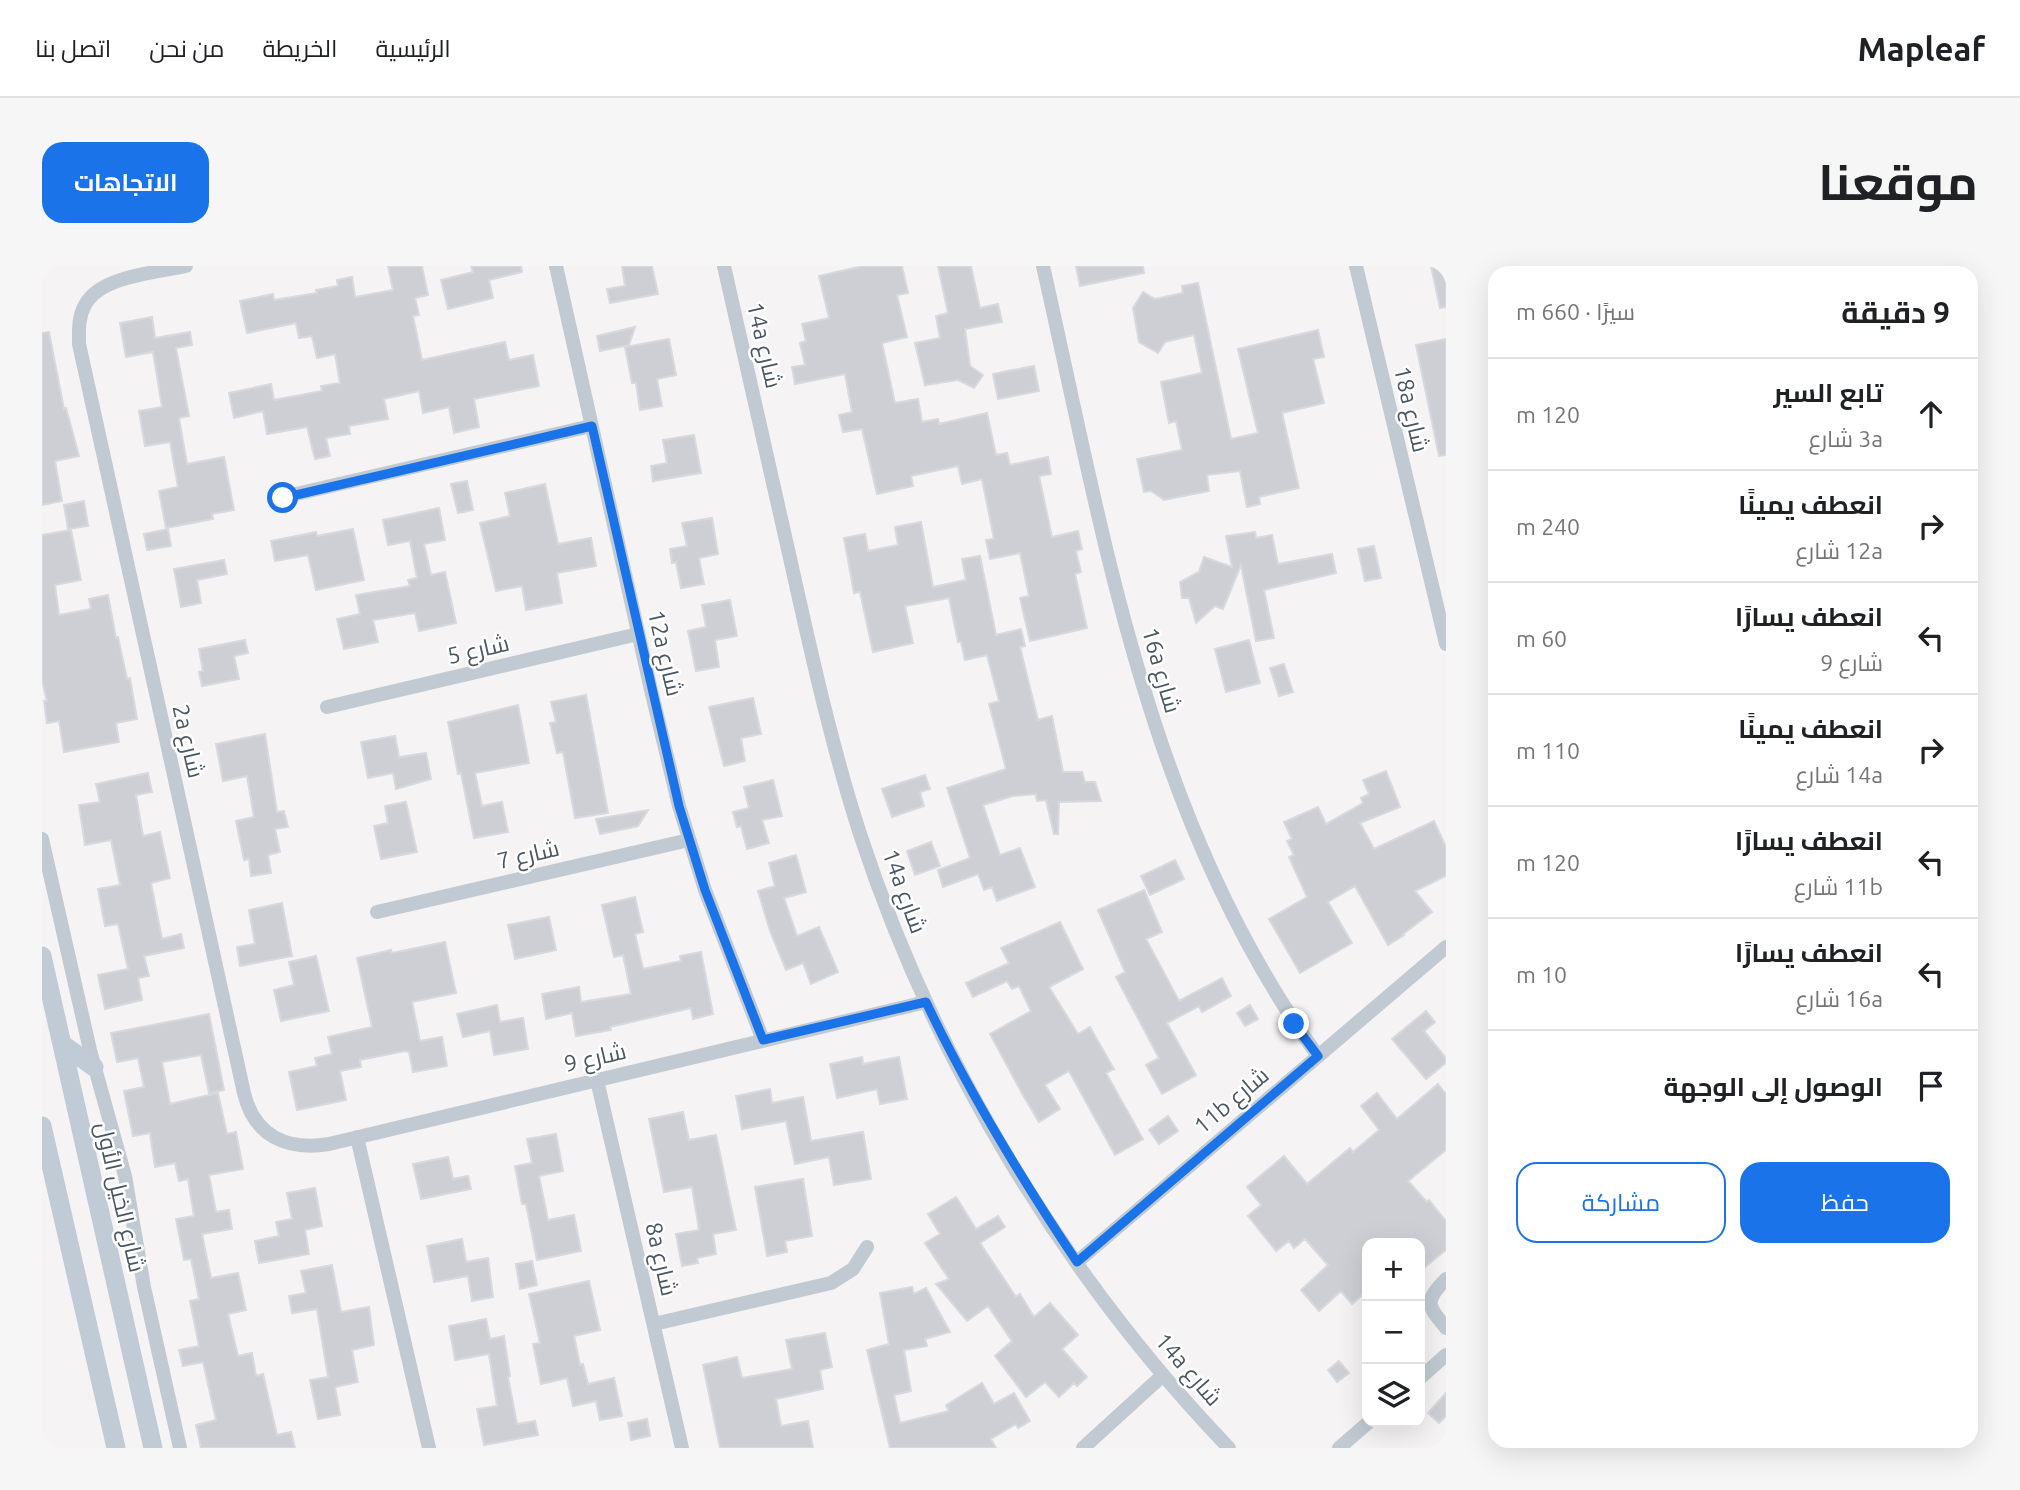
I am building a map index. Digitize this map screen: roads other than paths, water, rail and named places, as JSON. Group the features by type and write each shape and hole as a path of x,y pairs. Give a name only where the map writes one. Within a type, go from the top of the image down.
{"main road":[{"name":"شارع الخيل الأول","path":"42,956 153,1448"},
{"path":"62,1044 94,1067"},
{"path":"42,1126 116,1448"}],"street":[{"name":"2a شارع","path":"186,266 117,281 102,287 84,306 79,344 247,1104 258,1124 275,1138"},
{"name":"12a شارع","path":"556,266 638,635 689,840 723,940 763,1040"},
{"name":"14a شارع","path":"724,266 836,752 877,881 926,1002 998,1139 1077,1262 1162,1376 1229,1448"},
{"name":"16a شارع","path":"1043,266 1126,628 1170,771 1199,846 1233,920 1272,990 1318,1056"},
{"name":"18a شارع","path":"1356,266 1395,439 1446,644"},
{"path":"283,498 592,426"},
{"name":"شارع 5","path":"327,707 638,635"},
{"path":"42,839 94,1067 125,1175 144,1287 180,1448"},
{"name":"شارع 7","path":"377,912 689,840"},
{"name":"11b شارع","path":"1077,1262 1446,947"},
{"name":"شارع 9","path":"275,1138 288,1143 315,1146 926,1002"},
{"name":"8a شارع","path":"597,1080 682,1448"},
{"path":"357,1137 429,1448"},
{"path":"654,1324 831,1283 853,1269 867,1247"},
{"path":"1446,1279 1429,1301 1430,1308 1446,1328"},
{"path":"1425,1374 1446,1355"},
{"path":"1083,1448 1162,1376"},
{"path":"1339,1448 1363,1427"}]}
